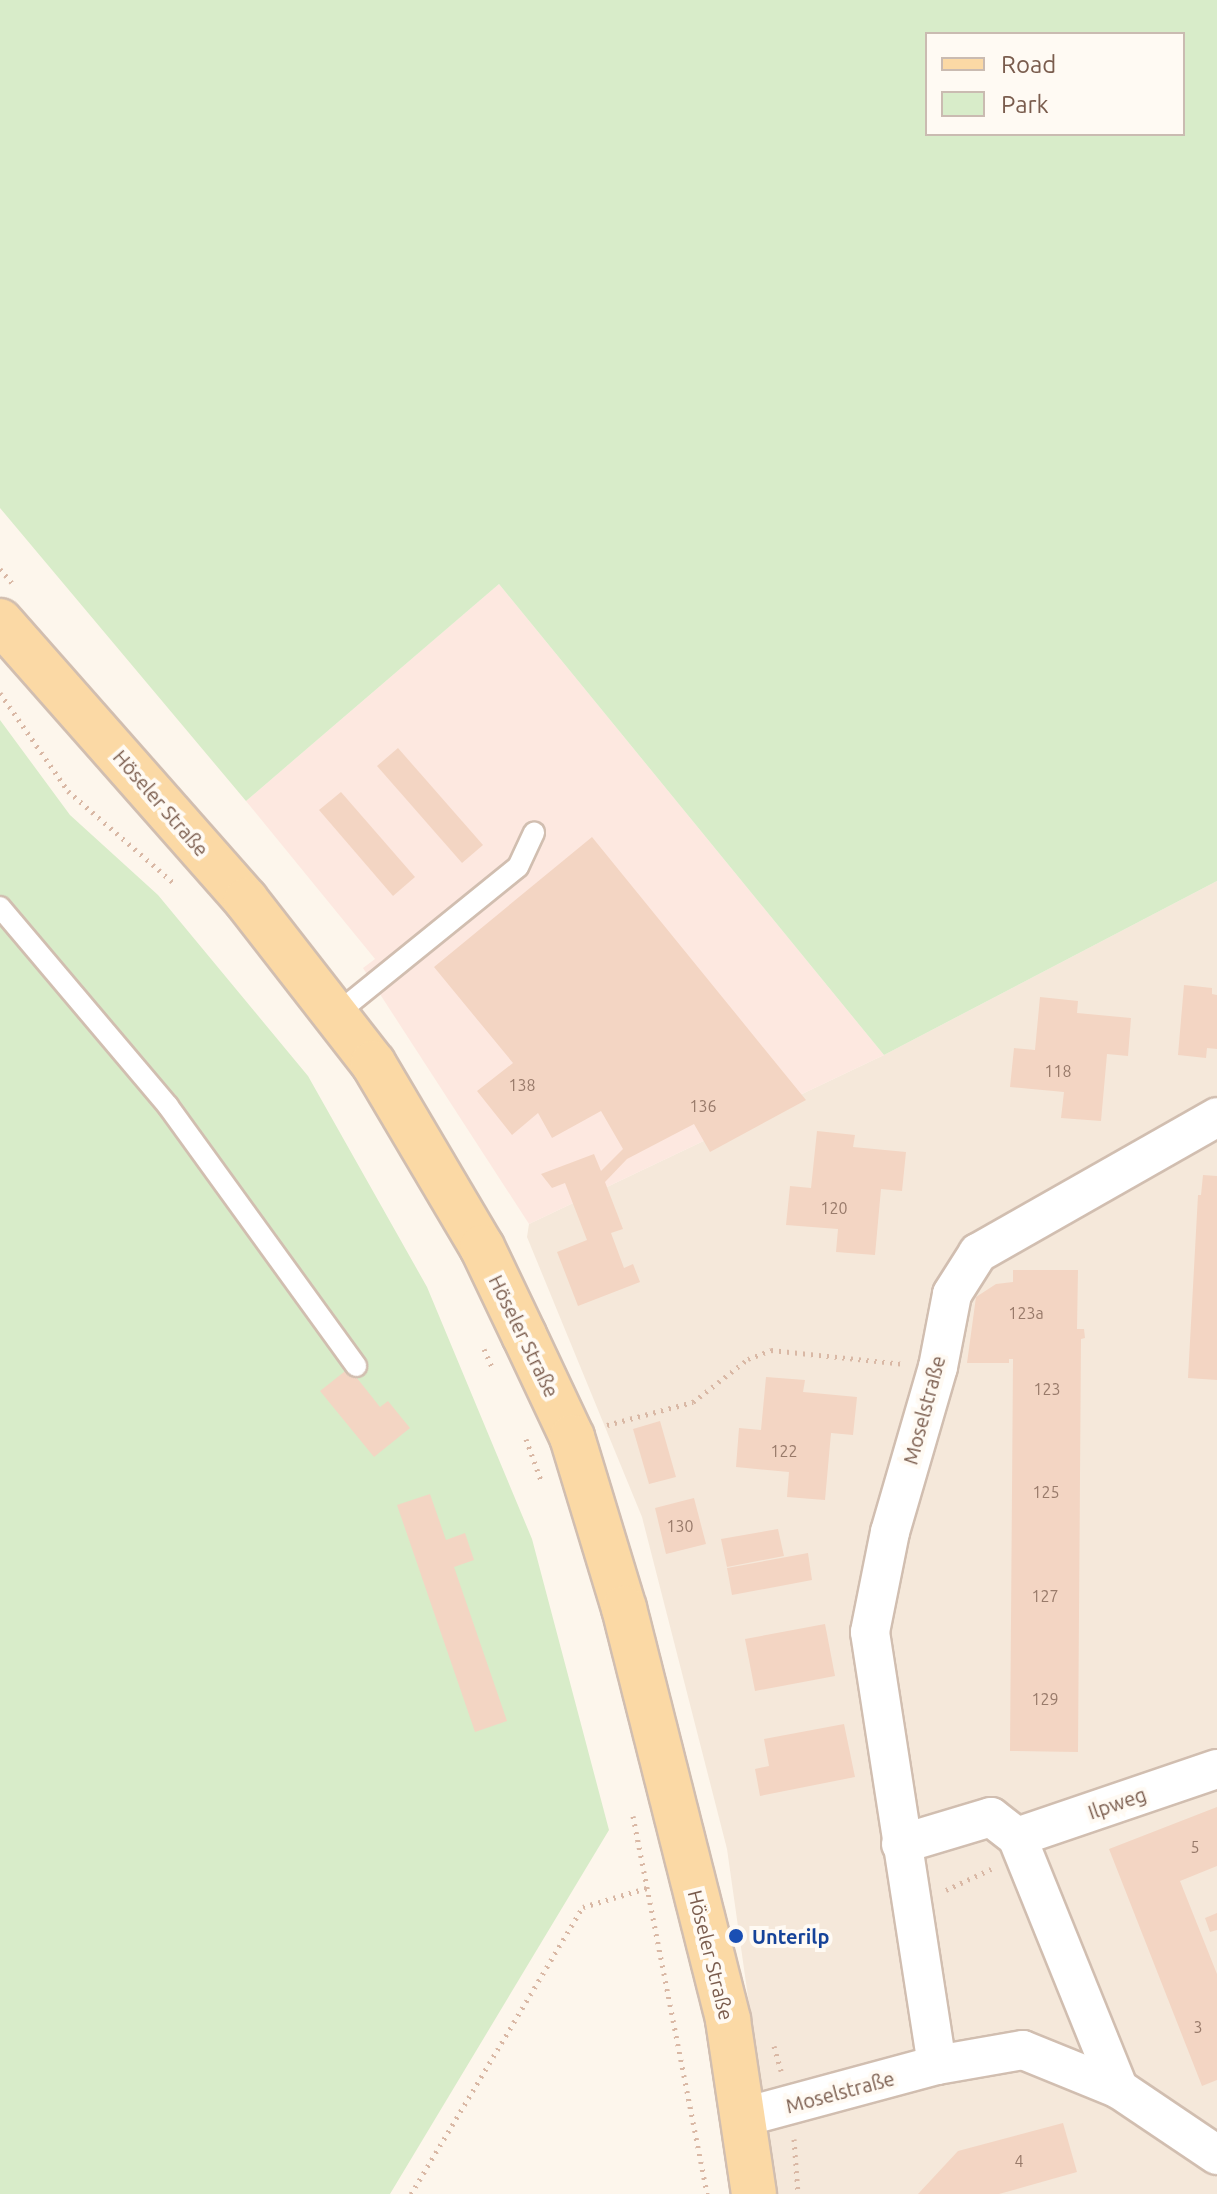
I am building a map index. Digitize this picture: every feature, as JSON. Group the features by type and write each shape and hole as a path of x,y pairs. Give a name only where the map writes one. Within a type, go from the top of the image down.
{"main road":[{"name":"Höseler Straße","path":"0,621 246,900 373,1063 482,1247 572,1437 624,1608 728,2020 754,2194"}],"street":[{"name":"Moselstraße","path":"937,2065 870,1632 890,1532 938,1367 952,1294 978,1253 1217,1117"},
{"name":"Ilpweg","path":"1021,1846 1217,1769"},
{"path":"901,1844 991,1817 1021,1846 1119,2089"},
{"name":"Moselstraße","path":"744,2117 937,2065 1023,2050 1119,2089 1217,2155"}],"lane":[{"path":"335,1015 518,867 534,833"},
{"path":"0,907 168,1106 356,1366"}],"path":[{"path":"0,693 68,791 188,894"},
{"path":"481,1343 494,1372"},
{"path":"599,1427 693,1402 748,1359 771,1350 938,1367"},
{"path":"521,1429 543,1485"},
{"path":"632,1811 707,2194"},
{"path":"913,1908 1021,1846"},
{"path":"411,2194 583,1907 648,1887 690,1867"}],"shaded area":[{"path":"499,584 884,1055 529,1224 363,968 375,959 246,801"},
{"path":"1217,881 1217,2194 776,2194 727,1849 642,1517 527,1237 529,1224 884,1055"}],"green space":[{"path":"0,0 1217,0 1217,881 884,1055 499,584 246,801 0,508"},
{"path":"0,720 70,815 158,895 308,1076 427,1287 532,1539 609,1830 390,2194 0,2194"}],"building":[{"path":"398,748 483,845 462,863 377,766"},
{"path":"341,792 415,877 393,896 319,810"},
{"path":"592,837 806,1100 710,1152 694,1124 627,1159 605,1182 623,1229 611,1233 624,1268 633,1264 640,1282 578,1306 557,1252 587,1240 565,1183 552,1188 541,1174 594,1154 601,1171 623,1149 601,1111 552,1138 538,1113 512,1135 477,1091 513,1063 434,967"},
{"path":"1184,985 1212,988 1212,994 1217,995 1217,1049 1207,1048 1206,1058 1178,1055"},
{"path":"1040,997 1078,1001 1077,1013 1131,1018 1128,1056 1107,1054 1101,1121 1061,1118 1064,1092 1010,1087 1014,1048 1035,1050"},
{"path":"817,1131 855,1135 853,1147 906,1152 902,1191 881,1189 875,1255 836,1252 838,1229 786,1225 790,1186 811,1188"},
{"path":"1203,1175 1217,1176 1217,1380 1188,1378 1198,1195 1201,1195"},
{"path":"1013,1270 1078,1270 1077,1329 1084,1329 1085,1338 1081,1339 1078,1752 1010,1751 1013,1359 1009,1359 1009,1363 967,1363 976,1297 996,1284 1013,1282"},
{"path":"349,1368 380,1407 388,1401 410,1428 374,1457 320,1391"},
{"path":"766,1377 805,1380 803,1392 857,1397 853,1435 831,1433 825,1500 787,1497 789,1472 736,1467 739,1428 761,1430"},
{"path":"660,1421 676,1477 649,1484 633,1429"},
{"path":"430,1494 446,1540 465,1533 474,1560 454,1567 507,1721 475,1732 397,1505"},
{"path":"694,1498 706,1544 666,1554 655,1508"},
{"path":"778,1529 784,1556 727,1567 721,1539"},
{"path":"808,1553 812,1580 732,1595 727,1568"},
{"path":"825,1624 835,1676 755,1691 745,1639"},
{"path":"844,1724 855,1777 760,1796 755,1769 769,1766 764,1739"},
{"path":"1217,1807 1217,1866 1180,1881 1217,1974 1217,2080 1202,2086 1109,1849"},
{"path":"1217,1913 1217,1930 1210,1932 1205,1918"},
{"path":"1063,2123 1077,2172 999,2194 918,2194 958,2151"}],"place":[{"name":"Unterilp","path":"736,1936"}]}
